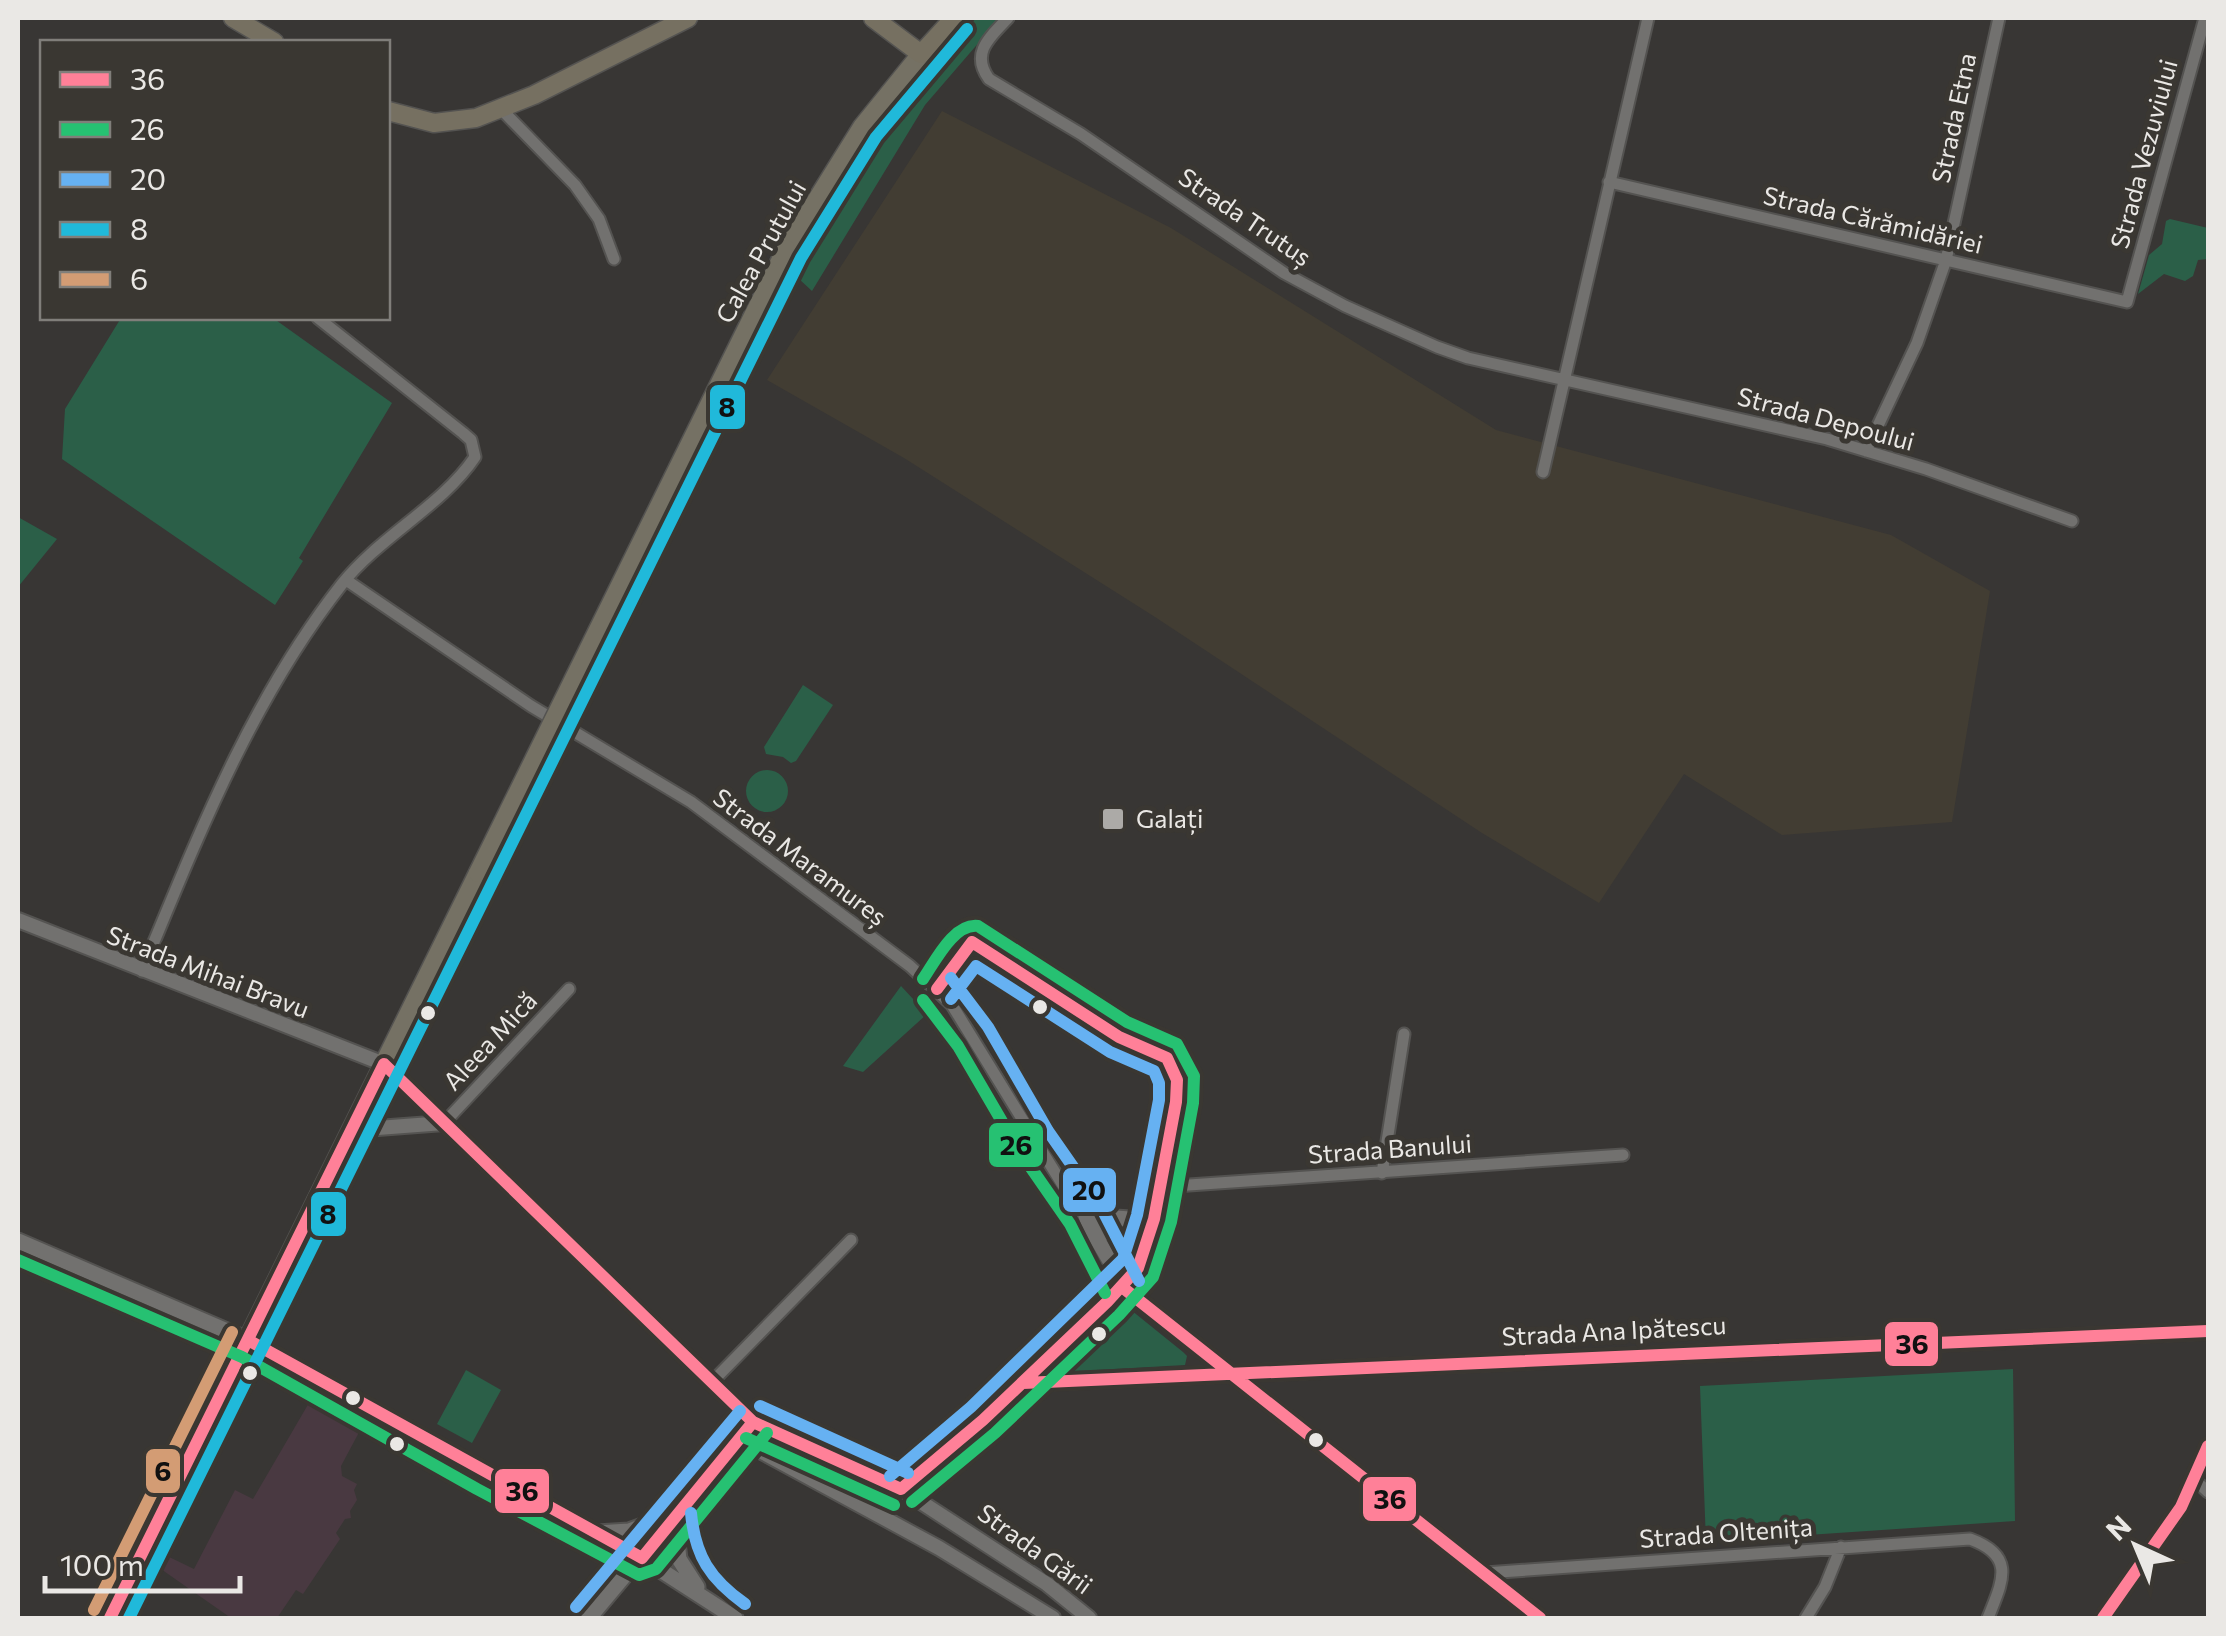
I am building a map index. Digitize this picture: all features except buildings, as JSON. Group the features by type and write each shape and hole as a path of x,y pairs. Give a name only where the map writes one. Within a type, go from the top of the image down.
{"highway":[{"path":"234,18 271,40"},
{"path":"390,112 434,123 455,122 501,109 688,18"},
{"path":"873,18 920,54"},
{"name":"Calea Prutului","path":"920,54 954,18"}],"main road":[{"name":"Calea Prutului","path":"110,1618 786,250 862,127 920,54"},
{"path":"900,1488 946,1453 1023,1382 1122,1286 1145,1252 1176,1102 1176,1080 1167,1058"},
{"path":"1122,1286 1086,1216 1130,1219 1156,1205"},
{"path":"18,1241 248,1340 642,1558 735,1618"},
{"name":"Strada Ana Ipătescu","path":"1023,1382 2208,1332"},
{"path":"590,1618 752,1422"},
{"name":"Strada Gării","path":"752,1422 900,1488"},
{"path":"597,1534 630,1531 674,1515"},
{"path":"674,1515 680,1559 688,1577 710,1602"}],"street":[{"name":"Strada Trutuș","path":"1008,18 984,43 980,54 983,72 989,79 1081,134 1284,273 1345,306 1436,346 1468,358 1564,378"},
{"path":"1543,472 1648,18"},
{"name":"Strada Etna","path":"1866,451 1917,343 1946,260 1999,18"},
{"name":"Strada Vezuviului","path":"2126,302 2205,18"},
{"path":"501,109 575,186 599,219 614,258"},
{"name":"Strada Cărămidăriei","path":"1609,182 2126,302"},
{"path":"142,971 205,819 294,648 346,580 475,457 471,440 464,433 321,320"},
{"name":"Strada Depoului","path":"1564,378 1866,451 2072,521"},
{"name":"Strada Maramureș","path":"346,580 531,706 691,802 938,989 973,1036 1033,1140 1086,1216 1104,1233 1145,1252"},
{"name":"Strada Mihai Bravu","path":"18,920 384,1064"},
{"name":"Aleea Mică","path":"444,1124 569,989"},
{"path":"1382,1173 1404,1034"},
{"path":"384,1064 752,1422"},
{"path":"352,1130 444,1124"},
{"name":"Strada Banului","path":"1160,1187 1623,1156"},
{"path":"712,1384 852,1240"},
{"path":"1122,1286 1540,1618"},
{"path":"738,1438 938,1548 1053,1618"},
{"path":"2103,1618 2165,1532 2195,1480 2208,1446"},
{"path":"2195,1480 2208,1492"},
{"name":"Strada Gării","path":"900,1488 1048,1584 1089,1618"},
{"name":"Strada Oltenița","path":"1485,1574 1970,1539 1994,1551 2003,1565 2002,1581 1988,1618"},
{"path":"1806,1618 1826,1587 1840,1547"}],"shaded area":[{"path":"942,111 1171,228 1496,430 1891,535 1990,591 1952,822 1782,835 1684,774 1599,903 1482,833 1155,617 904,458 767,380"},
{"path":"313,1396 364,1423 341,1466 342,1476 357,1484 351,1518 345,1519 336,1533 340,1539 303,1594 296,1590 277,1618 231,1618 158,1567 165,1555 194,1569 235,1490 253,1499"}],"green space":[{"path":"976,18 1000,18 925,105 812,291 798,278 910,96"},
{"path":"2166,221 2208,228 2208,259 2198,260 2193,276 2185,281 2164,274 2138,294 2149,255 2162,244"},
{"path":"120,320 276,320 392,403 275,605 62,459 65,409"},
{"path":"18,517 57,539 18,587"},
{"path":"803,685 833,705 791,763 766,754 764,747"},
{"path":"767,770 782,776 788,791 782,806 767,812 752,806 746,791 752,776"},
{"path":"901,986 927,1014 863,1072 843,1066"},
{"path":"1126,1306 1187,1356 1185,1365 1061,1372 1058,1369 1060,1365"},
{"path":"2013,1369 2015,1521 1706,1542 1700,1386"},
{"path":"466,1370 501,1390 472,1443 437,1424"}],"transit line":[{"name":"8","path":"129,1618 801,258 876,137 967,29"},
{"name":"26","path":"912,1502 995,1433 1119,1315 1153,1277 1171,1222 1193,1103 1194,1076 1177,1044 1127,1022 978,926 953,936 923,979"},
{"name":"36","path":"937,989 972,942 1119,1037 1167,1058"},
{"name":"20","path":"890,1476 971,1407 1123,1259 1137,1215 1159,1100 1154,1071 1110,1052 976,966 951,999"},
{"name":"20","path":"951,978 988,1027 1048,1131 1101,1207 1139,1281"},
{"name":"26","path":"923,1000 958,1046 1018,1149 1070,1224 1105,1293"},
{"name":"36","path":"901,1489 983,1420 1138,1268 1154,1219 1176,1102 1177,1080 1167,1058"},
{"name":"36","path":"110,1618 384,1064 753,1422 901,1489"},
{"name":"26","path":"18,1260 242,1357 639,1575 656,1569 767,1433"},
{"name":"36","path":"1122,1287 1540,1618"},
{"name":"36","path":"1023,1383 2208,1331"},
{"name":"6","path":"94,1610 232,1332"},
{"name":"36","path":"248,1340 642,1558 753,1422"},
{"name":"20","path":"760,1406 908,1473"},
{"name":"20","path":"576,1607 740,1411"},
{"name":"26","path":"746,1438 894,1505"},
{"name":"36","path":"2103,1618 2181,1507 2208,1446"},
{"name":"20","path":"691,1513 696,1542 706,1565 745,1604"}],"place":[{"name":"Galați","path":"1113,819"}]}
